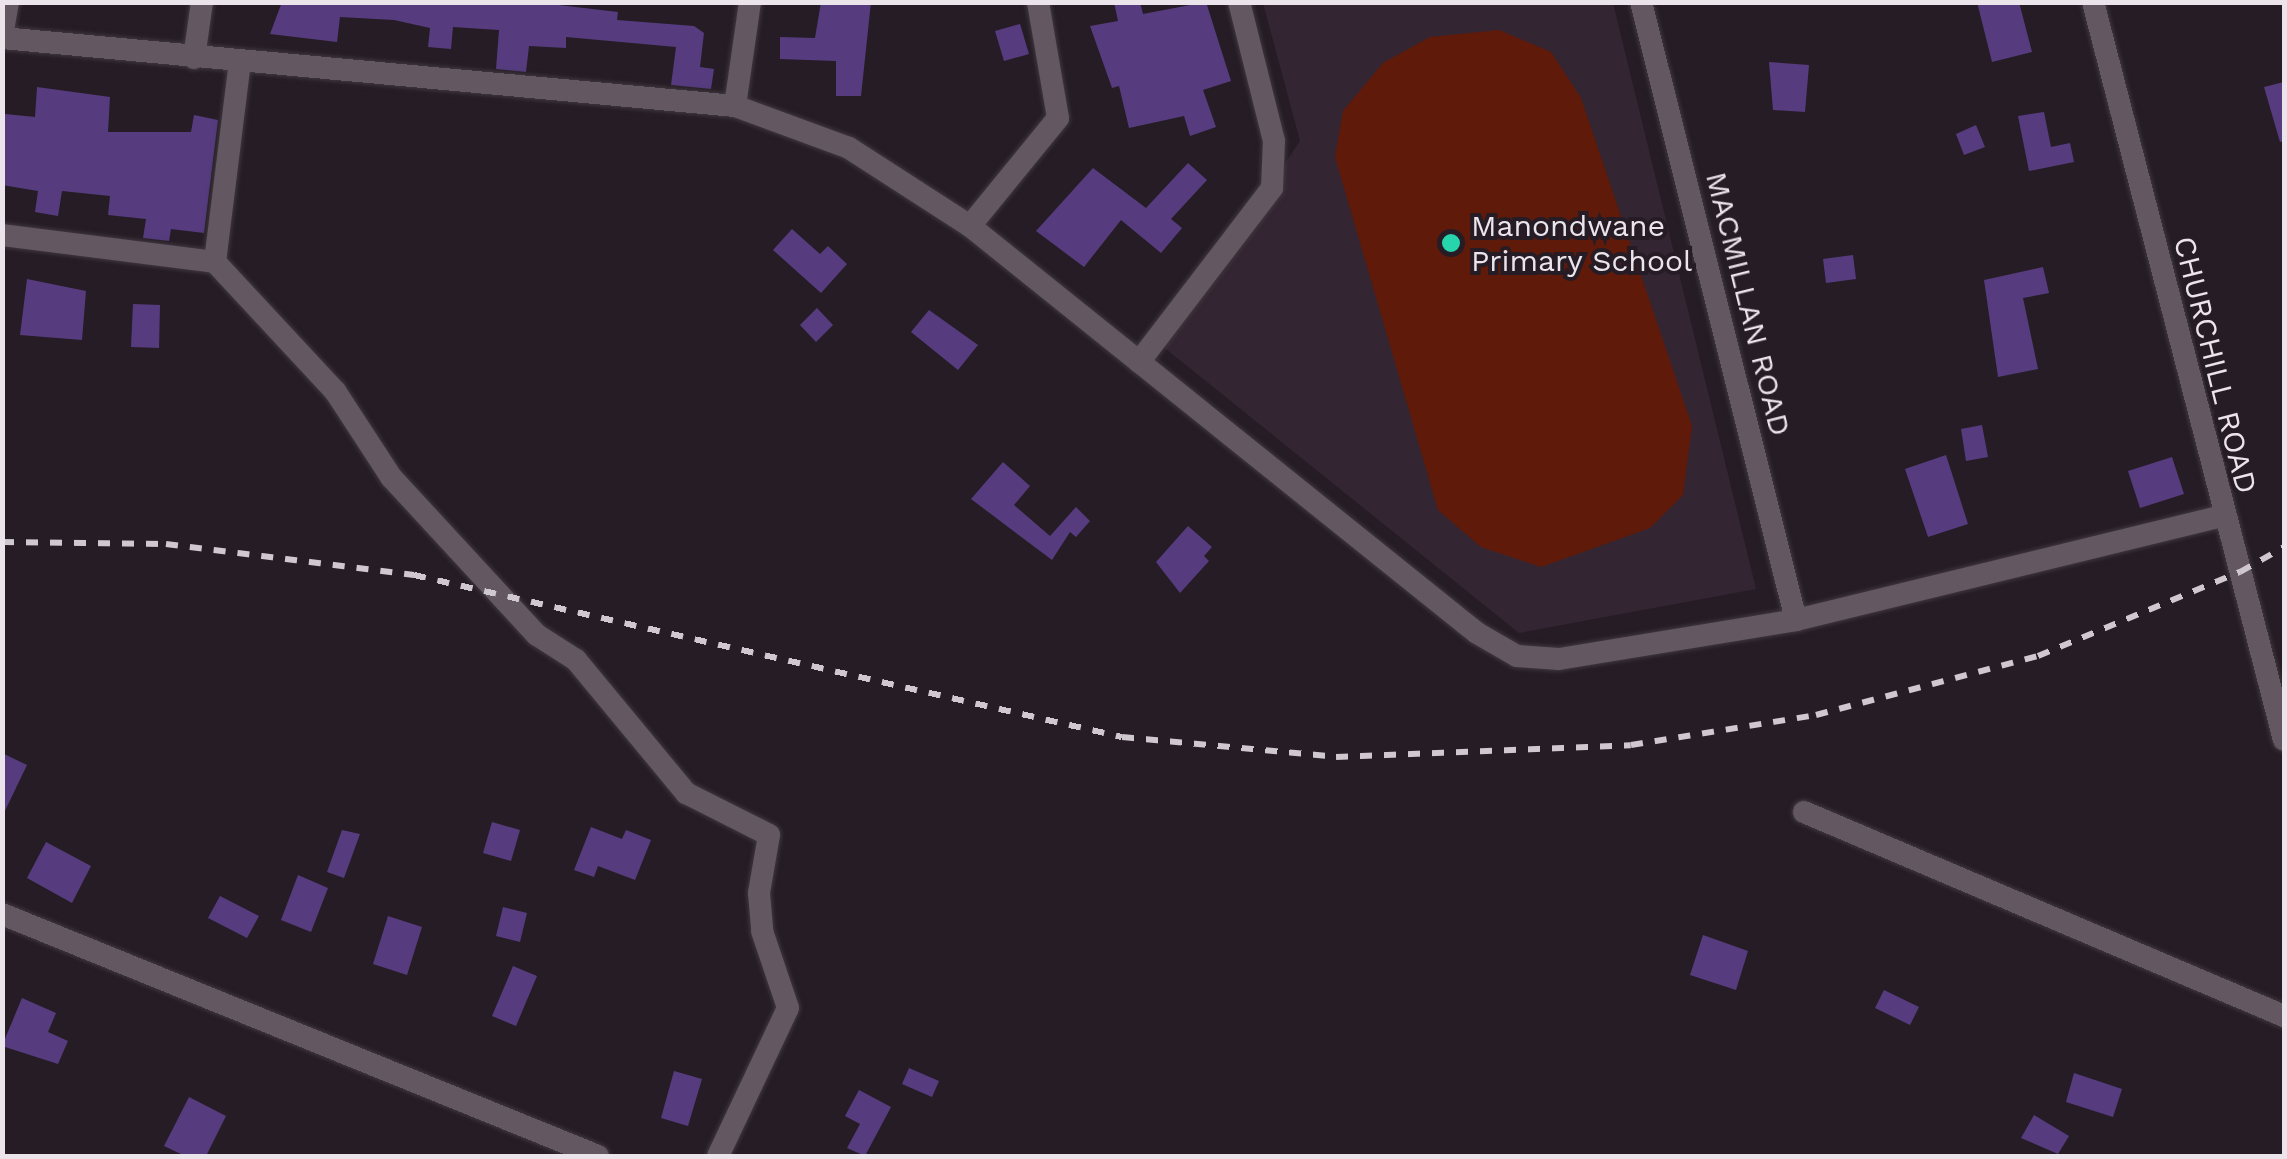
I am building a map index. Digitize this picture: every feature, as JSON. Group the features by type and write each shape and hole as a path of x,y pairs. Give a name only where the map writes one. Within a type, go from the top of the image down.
{"street":[{"path":"8,2 2,37 735,106 870,156 970,226 1477,633 1516,656 1559,659 1796,620 2223,516"},
{"path":"194,58 202,2"},
{"path":"735,106 750,2"},
{"path":"970,226 1058,118 1038,2"},
{"path":"1139,362 1272,188 1274,141 1240,2"},
{"name":"MACMILLAN ROAD","path":"1641,2 1796,620"},
{"name":"CHURCHILL ROAD","path":"2093,2 2284,740"},
{"path":"214,262 240,62"},
{"path":"2,235 214,262 353,413 391,478 537,635 576,660 686,793 772,841 761,912 788,1008 718,1156"},
{"path":"1804,812 2284,1016"},
{"path":"2,914 598,1156"}],"shaded area":[{"name":"Manondwane Primary School","path":"1263,3 1613,3 1756,589 1519,633 1161,345 1300,141"},
{"path":"1499,30 1551,52 1581,98 1692,426 1683,495 1650,528 1541,567 1481,547 1438,510 1335,157 1343,111 1383,63 1430,37"}],"building":[{"path":"282,2 533,2 618,12 617,20 694,26 704,33 700,67 714,69 711,89 671,85 676,47 566,37 566,48 529,46 526,72 496,69 499,30 453,27 451,49 428,47 430,28 394,20 340,17 337,42 270,34"},
{"path":"821,2 871,2 861,96 836,96 836,61 780,59 780,37 815,38"},
{"path":"1114,2 1140,2 1143,14 1206,2 1231,81 1203,90 1216,127 1190,136 1184,116 1129,128 1119,86 1112,88 1090,26 1118,21"},
{"path":"1977,2 2019,2 2032,52 1992,62"},
{"path":"1020,24 1029,54 1004,61 995,31"},
{"path":"1769,62 1809,65 1805,112 1773,110"},
{"path":"2284,82 2284,141 2280,142 2264,87"},
{"path":"37,87 110,97 108,132 191,132 194,115 218,120 204,233 171,229 169,241 143,238 146,219 108,215 110,196 62,191 58,216 35,212 38,191 2,185 5,114 35,117"},
{"path":"2044,112 2051,147 2070,143 2074,162 2029,171 2018,116"},
{"path":"1976,125 1985,147 1964,155 1956,134"},
{"path":"1188,163 1207,180 1171,219 1182,228 1161,253 1121,220 1084,267 1036,231 1093,168 1146,208"},
{"path":"792,229 820,254 828,246 847,264 821,293 773,250"},
{"path":"1853,255 1856,279 1826,283 1823,259"},
{"path":"2043,267 2049,293 2023,298 2038,369 1998,377 1984,280"},
{"path":"27,279 86,291 82,340 20,335"},
{"path":"133,304 160,305 159,348 131,347"},
{"path":"817,308 833,325 816,342 800,325"},
{"path":"929,310 978,345 958,370 911,332"},
{"path":"1982,425 1988,457 1966,461 1961,429"},
{"path":"1946,455 1968,524 1928,537 1905,469"},
{"path":"2172,457 2184,494 2140,508 2128,471"},
{"path":"1003,462 1030,486 1014,505 1050,536 1076,507 1090,521 1076,537 1070,532 1052,560 971,499"},
{"path":"1188,526 1212,547 1204,556 1209,561 1180,593 1156,562"},
{"path":"2,753 27,765 2,817"},
{"path":"492,822 520,830 511,861 483,853"},
{"path":"591,827 622,839 626,830 651,840 635,880 598,866 594,877 574,870"},
{"path":"342,830 360,834 344,878 327,872"},
{"path":"46,842 91,866 72,903 27,878"},
{"path":"298,875 328,888 311,932 281,920"},
{"path":"220,896 259,916 247,938 208,918"},
{"path":"503,907 527,913 520,942 496,936"},
{"path":"388,916 422,927 407,975 373,964"},
{"path":"1703,935 1748,951 1736,990 1690,975"},
{"path":"513,966 537,976 516,1026 492,1016"},
{"path":"1884,990 1919,1007 1910,1025 1875,1008"},
{"path":"22,998 56,1013 48,1032 68,1041 58,1064 2,1046"},
{"path":"909,1068 939,1081 932,1097 902,1084"},
{"path":"674,1071 702,1079 688,1126 661,1118"},
{"path":"2074,1073 2122,1089 2113,1117 2066,1102"},
{"path":"859,1090 891,1107 865,1156 847,1148 860,1124 845,1116"},
{"path":"189,1097 226,1116 206,1156 185,1156 164,1146"},
{"path":"2034,1115 2069,1136 2058,1154 2021,1138"}],"railway":[{"path":"2,542 166,544 414,575 1122,737 1336,757 1631,745 1816,715 2038,656 2240,572 2284,547"}],"place":[{"name":"Manondwane Primary School","path":"1451,243"}]}
